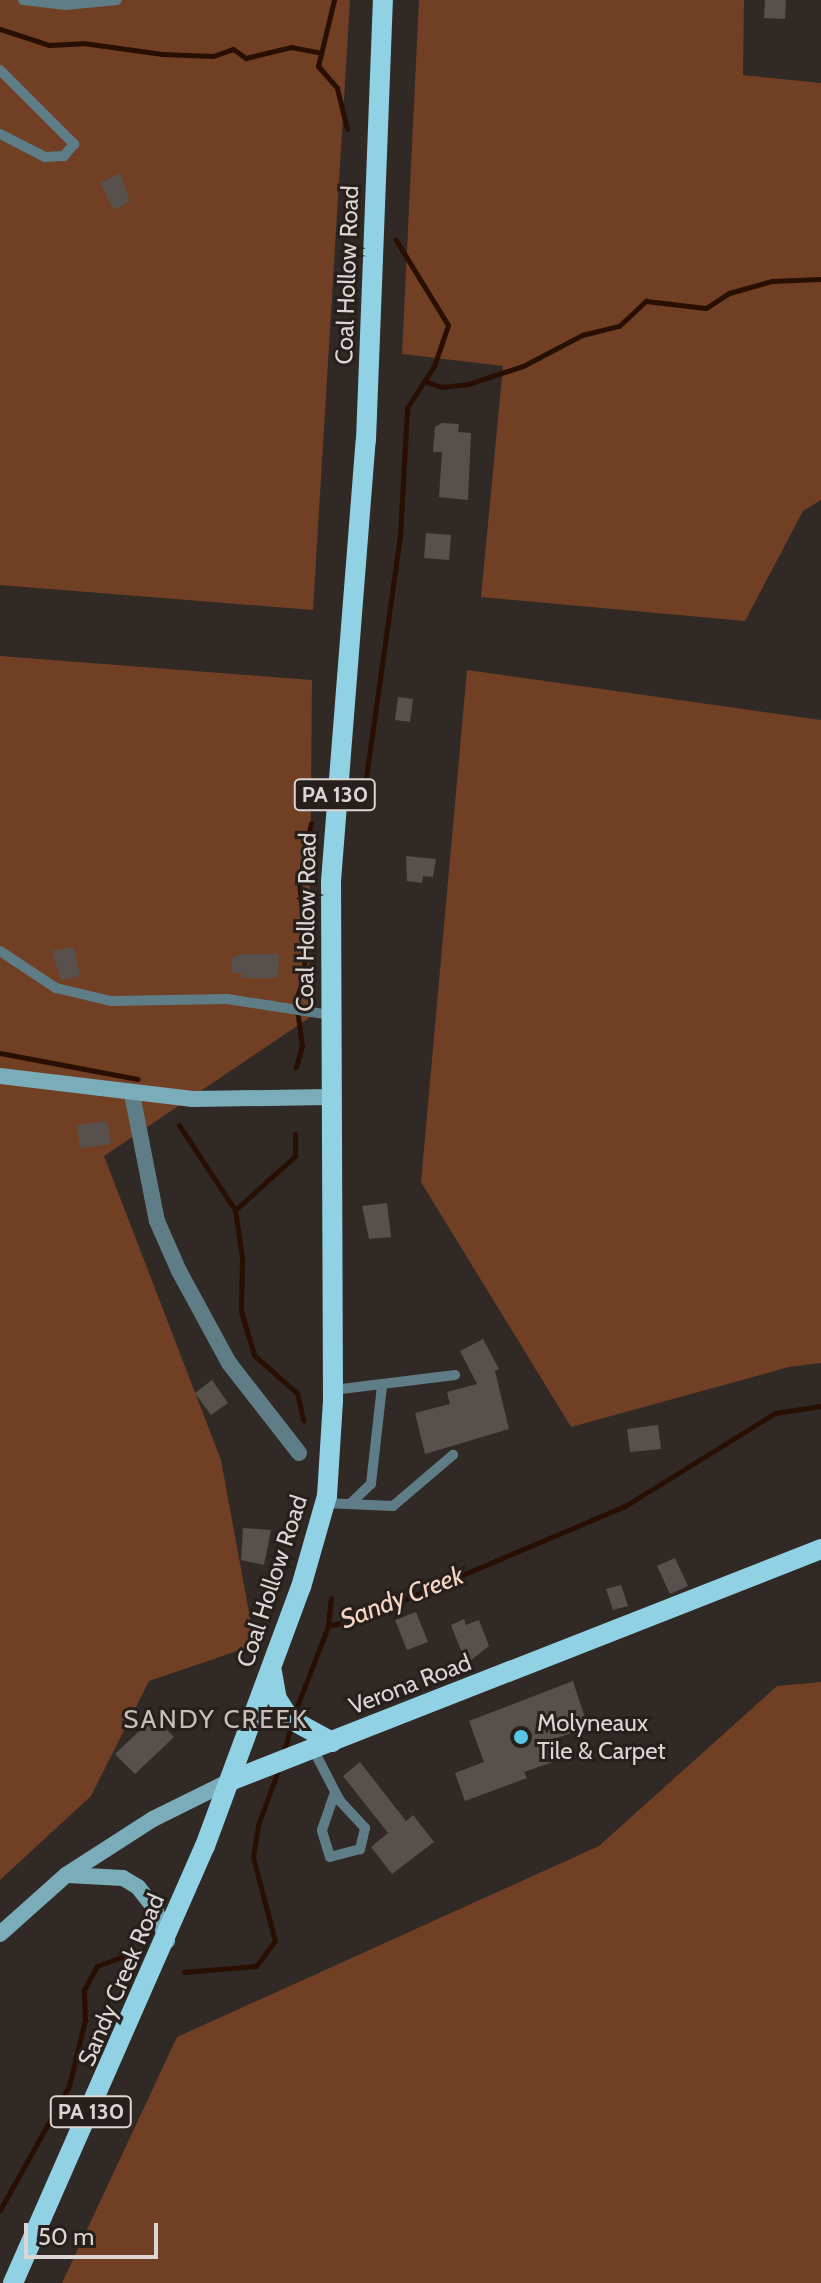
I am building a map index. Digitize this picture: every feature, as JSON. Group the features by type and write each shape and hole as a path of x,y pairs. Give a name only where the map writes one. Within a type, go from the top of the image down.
{"main road":[{"name":"Coal Hollow Road","path":"230,1781 272,1670 325,1503 333,1390 330,1097 320,1013 366,440 383,0"},
{"path":"0,1076 193,1099 330,1097"},
{"name":"Verona Road","path":"0,1934 66,1875 153,1819 230,1781 821,1549"},
{"path":"272,1670 282,1709 322,1746"},
{"name":"Sandy Creek Road","path":"13,2283 167,1941 230,1781"},
{"path":"66,1875 99,1874 138,1887 155,1909 167,1941"}],"street":[{"path":"132,1094 157,1221 203,1322 299,1453"}],"lane":[{"path":"23,0 66,5 117,0"},
{"path":"0,70 74,144 64,156 45,157 0,134"},
{"path":"0,951 56,988 111,1001 227,999 320,1013"},
{"path":"333,1390 455,1375"},
{"path":"350,1504 371,1484 382,1386"},
{"path":"325,1503 393,1506 453,1455"},
{"path":"322,1746 335,1793 365,1828 360,1849 330,1857 322,1830 335,1793"}],"shaded area":[{"path":"0,0 350,0 313,610 0,585"},
{"path":"419,0 744,0 743,75 821,83 821,500 803,511 745,621 481,597 503,366 402,354"},
{"path":"0,656 312,680 309,1018 104,1156 221,1460 255,1645 149,1681 91,1796 0,1880"},
{"path":"467,670 821,720 821,1363 789,1367 571,1427 421,1182"},
{"path":"821,1682 821,2283 62,2283 177,2037 599,1846 777,1686"}],"building":[{"path":"765,0 786,0 785,19 764,18"},
{"path":"120,173 130,202 114,210 100,183"},
{"path":"442,423 459,424 458,432 471,433 468,500 439,497 442,452 433,452 435,427"},
{"path":"426,533 451,535 449,560 424,558"},
{"path":"398,697 413,699 410,722 395,720"},
{"path":"406,856 436,859 433,877 423,876 422,883 407,881"},
{"path":"74,947 80,976 61,980 52,951"},
{"path":"241,954 279,954 278,978 241,978 241,973 232,973 232,958"},
{"path":"108,1121 111,1144 80,1148 77,1125"},
{"path":"387,1203 391,1237 369,1239 362,1206"},
{"path":"483,1339 499,1369 495,1371 509,1429 425,1454 415,1413 450,1404 447,1392 477,1384 460,1351"},
{"path":"212,1380 228,1403 211,1415 195,1393"},
{"path":"658,1425 661,1449 630,1452 627,1429"},
{"path":"243,1528 271,1530 264,1565 241,1560"},
{"path":"675,1558 688,1586 670,1594 657,1566"},
{"path":"621,1585 628,1606 613,1610 606,1589"},
{"path":"416,1612 428,1642 407,1650 395,1620"},
{"path":"464,1619 466,1625 479,1620 489,1646 470,1661 464,1658 451,1625"},
{"path":"573,1681 588,1727 546,1742 553,1762 524,1772 527,1778 465,1801 455,1773 484,1762 469,1721"},
{"path":"154,1717 174,1737 135,1774 115,1754"},
{"path":"360,1762 406,1821 413,1815 434,1842 392,1874 371,1847 388,1833 343,1776"}],"waterway":[{"path":"334,0 318,66 337,88 347,129"},
{"path":"0,29 49,45 83,43 162,54 213,56 233,49 246,58 291,47 321,53"},
{"path":"366,778 400,535 407,408 434,366 448,325 396,240"},
{"path":"424,381 441,387 468,384 523,366 582,335 619,326 646,301 706,308 729,293 772,281 821,279"},
{"path":"296,1067 302,1046 296,1001 304,975 305,940 299,882 311,823"},
{"path":"0,1053 138,1079"},
{"path":"179,1125 235,1210 242,1257 241,1311 254,1355 297,1393 303,1420"},
{"path":"235,1210 295,1156 295,1134"},
{"name":"Sandy Creek","path":"295,1712 328,1626 361,1618 625,1506 775,1413 821,1406"},
{"path":"328,1625 331,1598"},
{"name":"Sandy Creek","path":"283,1754 291,1726"},
{"name":"Sandy Creek","path":"184,1972 256,1966 275,1941 253,1857 258,1825 279,1768"},
{"name":"Sandy Creek","path":"0,2210 69,2086 85,2020 84,1990 97,1966 135,1952"}],"place":[{"name":"Molyneaux Tile & Carpet","path":"521,1737"}],"district":[{"name":"SANDY CREEK","path":"216,1720"}]}
